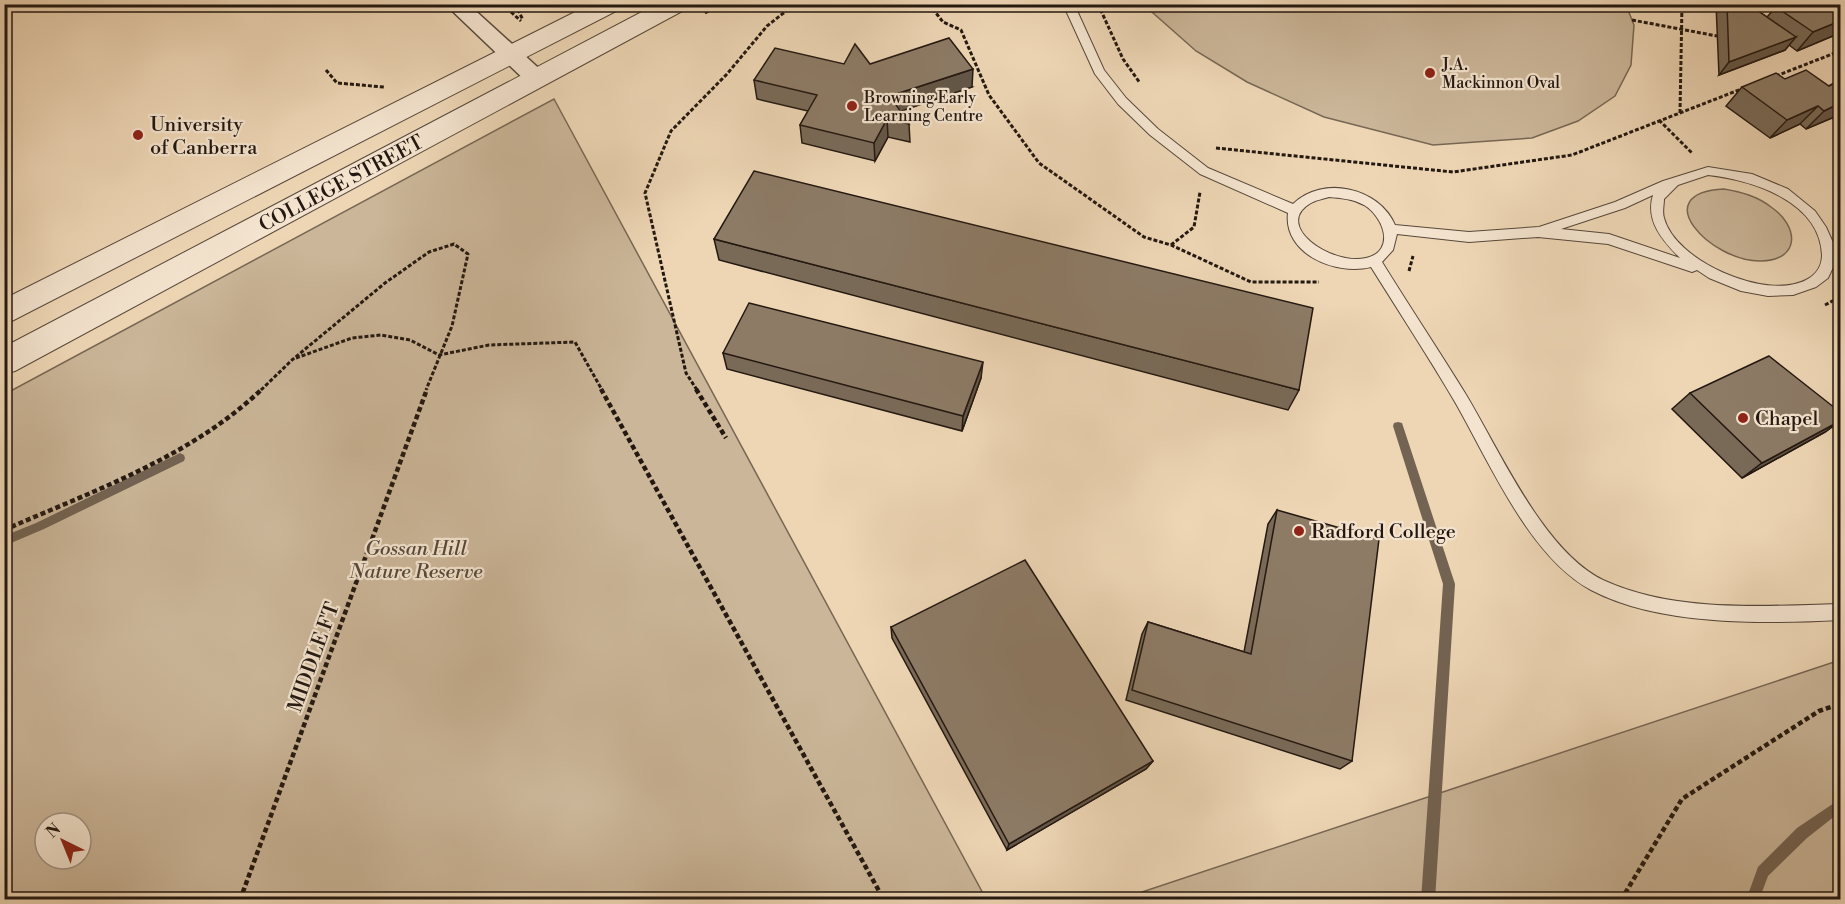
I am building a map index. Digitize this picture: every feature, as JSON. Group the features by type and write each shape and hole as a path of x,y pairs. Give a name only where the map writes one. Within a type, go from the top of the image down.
{"street":[{"path":"455,4 537,79"},
{"name":"COLLEGE STREET","path":"4,313 611,4"},
{"name":"COLLEGE STREET","path":"4,362 677,4"}],"lane":[{"path":"1068,4 1099,71 1122,101 1154,132 1204,171 1294,210"},
{"path":"1392,229 1469,237 1538,232 1609,239 1703,270 1731,283 1760,291 1787,292 1810,286 1827,274 1833,257 1829,236 1814,216 1792,197 1765,183 1736,174 1708,171 1683,175 1620,205 1538,232"},
{"path":"1667,184 1658,198 1657,215 1665,234 1680,253 1703,270"},
{"path":"1328,192 1345,193 1361,198 1375,206 1386,217 1392,229 1393,238 1390,248 1374,261 1361,264 1347,265 1318,256 1304,246 1295,234 1292,222 1294,210 1302,201 1313,195 1328,192"},
{"path":"1374,261 1459,396 1537,531 1569,566 1598,585 1655,606 1747,614 1840,612"}],"path":[{"path":"502,4 524,23 515,4"},
{"path":"726,438 686,373 645,193 671,131 727,74 767,26 795,4"},
{"path":"929,4 944,22 961,30 989,95 1039,163 1144,237 1171,245 1251,282 1328,282"},
{"path":"1098,4 1123,59 1142,85"},
{"path":"1680,113 1682,4"},
{"path":"1632,20 1718,36"},
{"path":"1766,80 1840,51"},
{"path":"326,70 337,83 362,87 395,87"},
{"path":"1208,142 1216,148 1453,172 1572,155 1744,88"},
{"path":"1659,120 1699,159"},
{"path":"1171,245 1194,227 1204,171 1216,148"},
{"name":"MIDDLE FT","path":"240,900 439,355 452,326 468,254 454,244 429,252 385,283 292,360"},
{"path":"1414,281 1409,272 1412,256 1424,256"},
{"path":"4,530 117,480 192,443 239,411 292,360 345,339 382,334 410,340 439,355 459,348 575,342 884,900"},
{"path":"1620,900 1682,799 1819,711 1840,704"}],"green space":[{"name":"J.A. Mackinnon Oval","path":"1144,5 1626,5 1634,25 1631,65 1615,96 1578,121 1532,138 1433,145 1324,117 1247,82 1196,51"},
{"name":"Gossan Hill Nature Reserve","path":"554,99 986,899 5,899 5,394"},
{"path":"1724,189 1754,197 1766,203 1780,215 1787,223 1792,241 1783,255 1761,261 1742,258 1723,251 1706,240 1694,227 1688,214 1689,202 1701,193"},
{"path":"1840,660 1840,899 1121,899"}],"building":[{"path":"1727,4 1748,4 1796,37 1729,62"},
{"path":"1781,4 1840,4 1840,21 1813,32 1776,7"},
{"name":"Browning Early Learning Centre","path":"949,38 973,69 890,96 909,124 887,119 874,143 800,125 817,95 754,80 775,48 844,64 855,44 870,64"},
{"path":"1806,70 1829,86 1840,80 1840,103 1824,111 1818,106 1787,120 1742,87 1776,73 1785,79"},
{"path":"754,171 1313,308 1299,390 714,239"},
{"path":"749,303 983,362 963,416 723,353"},
{"name":"Chapel","path":"1769,356 1840,412 1840,421 1762,463 1690,393"},
{"path":"1277,510 1379,539 1352,761 1132,690 1148,622 1251,654"},
{"path":"1025,560 1153,761 1009,844 891,627"}],"waterway":[{"path":"1398,426 1449,584 1428,900"},
{"path":"4,541 180,458"},
{"path":"1752,900 1763,872 1802,833 1840,805"}],"place":[{"name":"J.A. Mackinnon Oval","path":"1430,73"},
{"name":"Browning Early Learning Centre","path":"852,106"},
{"name":"University of Canberra","path":"138,135"},
{"name":"Chapel","path":"1743,418"},
{"name":"Radford College","path":"1299,531"}]}
